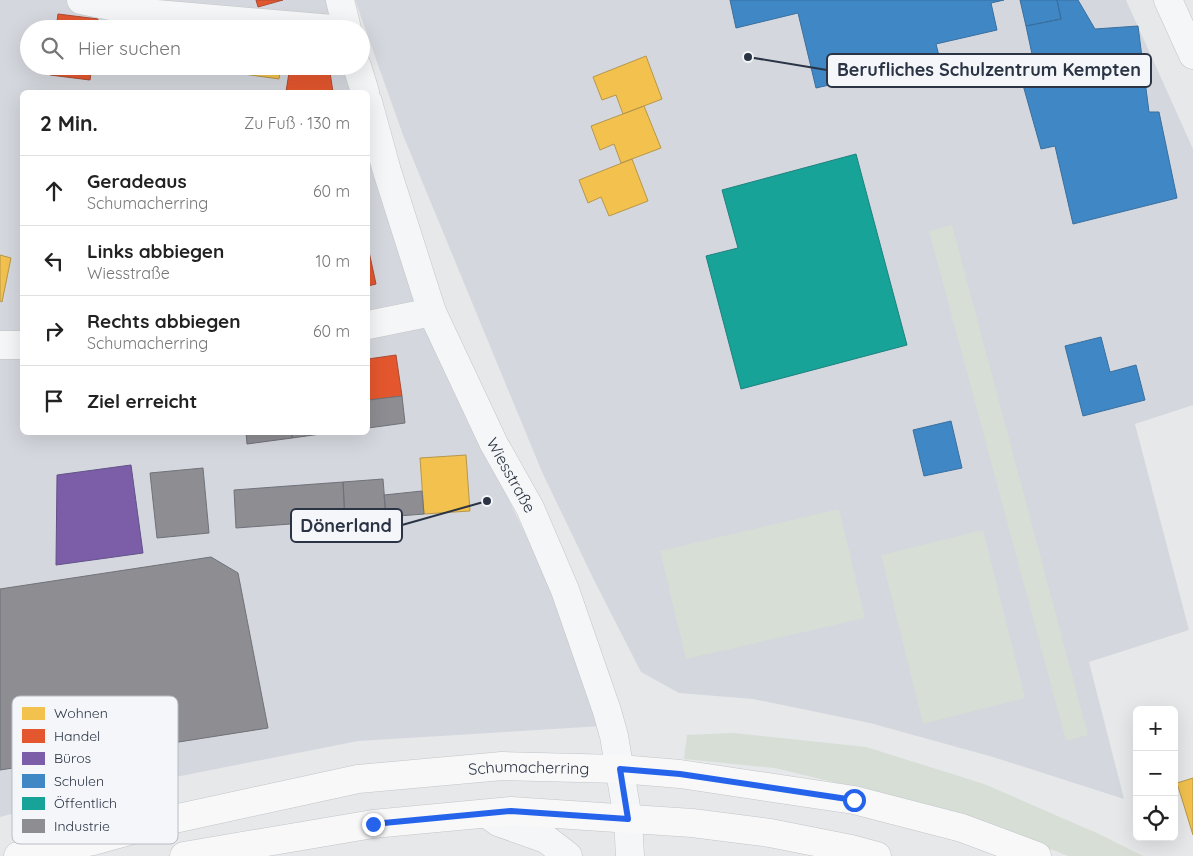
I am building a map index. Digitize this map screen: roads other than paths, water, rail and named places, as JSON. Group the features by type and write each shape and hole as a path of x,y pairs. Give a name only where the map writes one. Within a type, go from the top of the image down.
{"main road":[{"name":"Schumacherring","path":"178,818 358,779 502,766 620,769 680,774 854,800 962,828 1037,856"},
{"path":"184,856 373,824 511,811 692,823 770,833 851,848 877,856"},
{"name":"Schumacherring","path":"18,856 78,844"}],"street":[{"path":"81,0 145,13 227,20"},
{"path":"340,0 345,20"},
{"path":"1168,0 1193,55"},
{"path":"360,75 364,90"},
{"name":"Wiesstraße","path":"370,109 387,171 432,312 490,436 530,508 565,590 607,711 620,769 628,819 630,856"},
{"path":"370,325 432,312"},
{"path":"0,345 20,345"},
{"path":"487,814 498,822 546,839 568,856"}],"place":[{"name":"Berufliches Schulzentrum Kempten","path":"748,57"},
{"name":"Dönerland","path":"487,501"}]}
